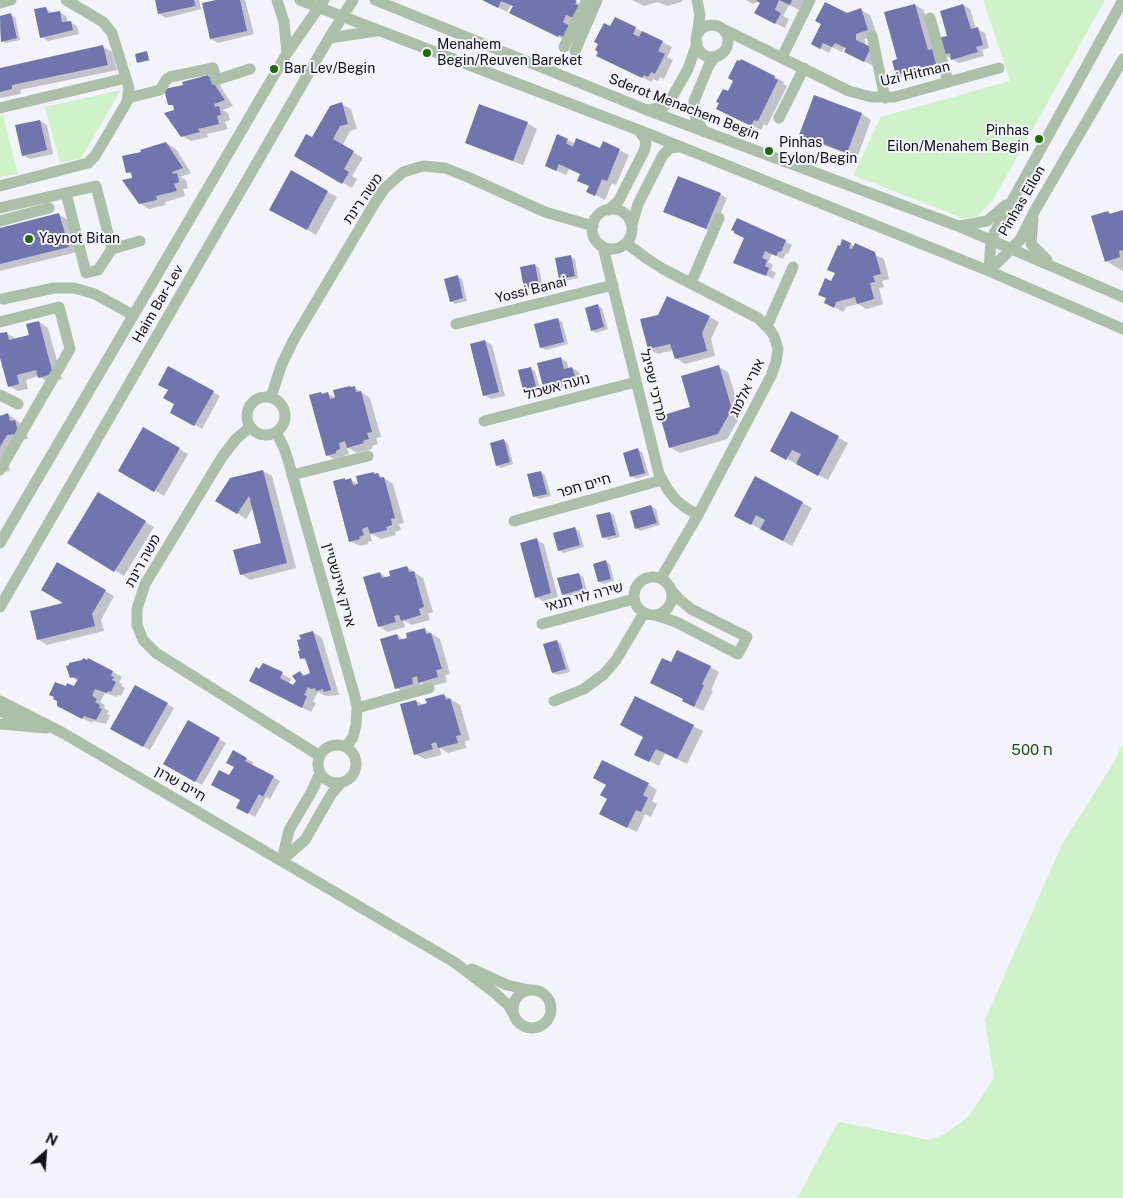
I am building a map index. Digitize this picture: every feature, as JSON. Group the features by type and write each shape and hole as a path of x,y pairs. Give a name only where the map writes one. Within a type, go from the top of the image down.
{"street":[{"path":"0,2 11,0"},
{"path":"0,186 83,166 88,163 96,155 128,98 129,90 126,78 111,31 104,22 66,0"},
{"path":"277,0 284,22 287,53"},
{"path":"300,0 321,4 343,17 377,31 680,146 989,271 1123,329"},
{"name":"Haim Bar-Lev","path":"0,607 329,38 353,0"},
{"name":"Sderot Menachem Begin","path":"375,0 647,110 991,239 1123,297"},
{"path":"398,0 410,14"},
{"path":"587,0 570,49 598,0"},
{"path":"698,0 708,17 728,38 722,52 709,65 694,100 696,118 704,132"},
{"path":"647,110 660,108 671,99 688,69 697,40 700,15 698,0"},
{"path":"782,57 810,0"},
{"name":"Pinhas Eilon","path":"989,271 991,239 1123,0"},
{"name":"Haim Bar-Lev","path":"0,543 287,53 321,4"},
{"path":"930,18 948,82"},
{"path":"719,27 705,27 697,40 700,50 706,55 713,56 722,52"},
{"name":"Uzi Hitman","path":"719,27 853,93 871,97 894,97 999,68"},
{"path":"329,38 377,31"},
{"path":"872,36 884,98"},
{"name":"Uzi Hitman","path":"722,52 737,44 759,46"},
{"name":"Pinhas Eilon","path":"989,271 1020,240 1034,212 1123,59"},
{"path":"128,98 160,90 170,77 213,68 216,80 250,69"},
{"path":"779,118 804,68"},
{"path":"0,108 126,78"},
{"path":"637,130 641,132 645,139 645,147 616,204 598,215 592,226 595,238 604,247 616,248 626,243 631,235 638,204 662,155 670,148 680,146"},
{"name":"משה רינת","path":"271,397 281,366 299,330 376,201 390,183 403,172 423,166 445,168 545,212 592,226"},
{"path":"0,208 96,186 112,250"},
{"path":"66,193 86,274 98,270 112,250 140,242"},
{"path":"958,226 987,221 1011,201"},
{"path":"0,221 50,208"},
{"path":"608,210 615,209 624,213 632,225"},
{"path":"1034,212 1031,244 1052,265"},
{"path":"691,283 719,218"},
{"path":"626,243 650,261 748,313 767,326 793,267"},
{"name":"מרדכי שפיגל","path":"604,247 636,382 662,480 676,500 698,515"},
{"name":"Yossi Banai","path":"456,324 613,285"},
{"path":"3,298 54,288 74,288 95,294 134,315"},
{"path":"0,322 59,307 70,349 0,470"},
{"name":"אורי אלמוג","path":"661,578 698,515 774,369 778,349 774,336 767,326"},
{"name":"נועה אשכול","path":"484,421 636,382"},
{"path":"0,395 18,404"},
{"path":"260,397 271,397 282,404 285,412 283,424 276,432 263,435 255,432 250,427 246,416 250,404 260,397"},
{"name":"משה רינת","path":"250,427 239,436 222,457 145,584 136,609 137,625 143,640 156,653 320,756"},
{"name":"אריק איינשטיין","path":"276,432 284,448 292,474 357,708 357,722 354,733 346,747"},
{"path":"292,474 368,456"},
{"name":"חיים חפר","path":"514,521 662,480"},
{"path":"650,577 661,578 671,590 691,609 747,637 738,654 676,622 650,614 637,607 634,599 635,587 641,580 650,577"},
{"path":"554,701 584,689 604,674 650,614 664,611 669,607 672,598 671,590"},
{"name":"שירה לוי תנאי","path":"542,624 634,599"},
{"path":"357,708 429,688"},
{"name":"חיים שרון","path":"0,701 63,733 454,962 496,993 509,1006 514,1015"},
{"name":"חיים שרון","path":"0,712 63,733"},
{"path":"0,724 46,728"},
{"path":"282,860 305,840 332,794 341,783 351,778 356,767 354,755 346,747 340,745 331,746 320,756 318,764 320,773 329,781 341,783"},
{"path":"282,860 289,830 320,773"},
{"name":"חיים שרון","path":"454,962 507,985 532,990"},
{"path":"532,990 540,992 549,1000 551,1009 548,1020 538,1027 530,1028 519,1023 514,1015 513,1007 517,997 524,992 532,990"}],"green space":[{"path":"983,0 1105,0 993,200 979,215 971,218 962,218 853,175 881,117 1010,81"},
{"path":"121,90 81,158 60,163 45,107"},
{"path":"3,115 18,174 0,177 0,116"},
{"path":"1123,743 1123,1198 797,1198 837,1124 840,1122 929,1140 945,1134 969,1116 994,1078 985,1020 1061,846 1114,762"}],"building":[{"path":"155,0 194,0 195,6 158,14"},
{"path":"216,0 240,0 247,31 210,39 202,3"},
{"path":"482,0 575,0 577,1 575,4 580,6 574,18 566,15 563,22 570,26 564,37 559,35 558,37 509,13 513,6 501,1 498,8"},
{"path":"756,0 779,0 775,10 781,13 775,24 754,13 760,3"},
{"path":"779,0 792,0 790,5"},
{"path":"825,2 847,13 861,8 868,30 856,34 856,40 871,47 864,62 844,52 846,48 835,43 832,47 823,43 820,49 811,44 821,24 815,21"},
{"path":"915,4 928,50 932,49 936,64 896,75 892,61 897,59 884,12"},
{"path":"963,4 971,29 978,27 983,45 976,47 978,52 951,60 950,53 943,55 938,38 947,36 940,11"},
{"path":"46,7 48,13 60,11 62,22 71,21 73,30 40,38 34,9"},
{"path":"11,13 17,38 1,42 0,16"},
{"path":"615,17 636,27 633,34 639,37 642,31 663,41 658,51 665,54 655,74 651,72 648,77 644,75 642,78 596,56 598,52 595,50 598,44 594,42 604,23 610,26"},
{"path":"103,45 108,65 12,85 12,89 0,92 0,68"},
{"path":"147,51 149,60 137,63 135,54"},
{"path":"741,59 775,76 774,78 778,80 758,121 754,120 751,126 716,109 719,103 716,102 723,89 728,91 733,81 728,78 737,60 740,61"},
{"path":"208,75 225,100 214,104 215,107 219,106 221,115 217,116 219,124 198,129 200,132 181,137 164,113 174,110 173,105 168,105 164,89 183,85 182,82"},
{"path":"814,95 862,113 847,153 799,135"},
{"path":"342,102 348,124 340,126 333,139 354,151 344,169 349,172 342,184 294,156 306,134 312,137 330,106"},
{"path":"479,104 528,122 513,161 465,143"},
{"path":"40,120 47,150 22,156 15,125"},
{"path":"557,134 568,139 566,143 573,147 576,138 600,148 603,141 620,149 607,181 602,179 595,196 586,192 589,186 577,181 580,174 559,164 556,171 545,166"},
{"path":"166,142 183,168 172,172 173,174 177,173 179,182 174,184 177,191 156,196 157,200 139,204 122,180 132,178 131,172 126,173 122,156 141,152 140,150"},
{"path":"291,170 328,191 307,230 269,210"},
{"path":"678,176 721,193 706,229 663,212"},
{"path":"1123,210 1123,250 1119,251 1120,257 1105,262 1091,216 1108,211 1109,214"},
{"path":"59,213 69,247 0,264 0,228"},
{"path":"737,218 786,240 781,252 779,251 776,256 765,251 762,258 767,260 765,266 769,268 766,276 733,263 744,238 731,230"},
{"path":"842,239 851,243 849,248 852,249 855,243 875,252 881,274 873,276 875,282 870,283 874,299 857,304 855,297 836,302 834,308 824,303 826,298 818,295 825,278 831,281 835,273 827,270"},
{"path":"571,255 575,276 559,279 555,258"},
{"path":"535,264 539,285 524,288 520,267"},
{"path":"458,275 463,298 450,302 444,279"},
{"path":"667,296 710,316 702,333 707,351 675,359 670,344 648,349 640,319 658,315"},
{"path":"598,304 604,327 591,331 585,308"},
{"path":"558,318 564,342 540,348 534,324"},
{"path":"39,321 53,374 38,378 36,370 17,375 19,384 8,387 0,358 0,333 7,332 9,340 29,335 26,324"},
{"path":"485,340 499,392 483,396 470,344"},
{"path":"561,357 564,369 572,367 576,379 543,387 537,363"},
{"path":"719,365 732,409 718,434 669,448 660,416 690,407 681,376"},
{"path":"168,366 214,391 194,426 170,413 174,404 163,398 168,390 158,385"},
{"path":"531,367 536,387 523,390 518,370"},
{"path":"355,386 356,392 361,391 372,432 367,433 369,439 363,441 364,443 347,448 345,441 339,443 340,449 336,453 326,456 309,395 328,392 330,399 335,398 333,390"},
{"path":"791,411 839,436 818,476 796,464 801,454 792,450 786,460 770,451"},
{"path":"8,413 10,421 15,420 19,434 7,435 0,447 0,416"},
{"path":"143,427 180,448 154,492 118,471"},
{"path":"504,439 510,462 496,466 490,443"},
{"path":"638,448 645,473 630,477 623,453"},
{"path":"263,470 287,563 240,575 233,550 261,543 249,496 237,514 215,501 230,478"},
{"path":"541,471 547,494 533,497 527,474"},
{"path":"374,472 374,474 378,473 380,478 384,477 395,518 391,519 392,525 386,527 387,530 370,534 368,527 362,529 364,535 359,537 360,539 349,542 333,481 351,478 353,485 358,484 356,476"},
{"path":"755,476 803,502 783,541 760,529 765,520 756,515 751,525 734,516"},
{"path":"98,492 146,521 114,572 67,543"},
{"path":"651,505 657,523 635,529 630,511"},
{"path":"610,512 616,535 602,538 596,515"},
{"path":"575,527 580,545 558,551 553,533"},
{"path":"537,538 551,593 535,598 520,543"},
{"path":"606,560 611,579 598,582 593,564"},
{"path":"57,562 106,590 92,614 95,626 37,640 30,611 63,603 41,590"},
{"path":"407,566 409,572 414,571 424,607 419,609 421,615 401,621 399,615 394,616 396,622 378,627 363,577 380,572 382,578 390,576 389,571"},
{"path":"579,573 583,589 562,595 557,578"},
{"path":"425,628 426,634 431,633 442,669 436,670 438,677 418,683 417,676 412,678 413,684 395,689 380,639 397,634 399,640 407,638 406,633"},
{"path":"313,631 331,690 324,692 323,689 316,691 315,688 311,689 308,687 304,695 307,696 302,708 249,681 256,667 259,669 263,663 283,672 280,678 293,685 296,681 292,676 300,671 303,676 310,673 305,658 300,659 297,640 301,639 299,635"},
{"path":"557,640 566,669 552,673 543,644"},
{"path":"677,650 711,666 694,707 682,701 683,699 650,683 662,658 671,662"},
{"path":"83,658 87,660 88,658 113,671 111,676 114,677 112,680 116,682 111,692 108,691 107,693 95,689 92,696 97,699 95,702 102,709 96,720 84,716 82,719 57,706 57,701 49,695 55,682 66,686 67,683 74,686 78,679 70,678 66,666"},
{"path":"135,685 168,703 143,747 110,729"},
{"path":"444,694 446,700 450,698 461,735 456,736 458,743 438,748 436,742 431,744 433,749 414,755 400,704 416,700 418,706 427,703 425,699"},
{"path":"635,696 694,725 677,759 656,749 649,762 634,755 643,737 620,725"},
{"path":"188,720 220,738 195,782 163,764"},
{"path":"233,750 247,758 245,761 274,776 263,797 259,794 248,814 236,808 240,800 211,785 219,770 229,775 234,767 226,763"},
{"path":"602,760 649,783 643,795 648,798 641,812 636,810 627,828 599,814 607,799 600,795 606,785 593,778"}],"place":[{"name":"Menahem Begin/Reuven Bareket","path":"427,53"},
{"name":"Bar Lev/Begin","path":"274,69"},
{"name":"Pinhas Eilon/Menahem Begin","path":"1039,139"},
{"name":"Pinhas Eylon/Begin","path":"769,151"},
{"name":"Yaynot Bitan","path":"29,239"}],"district":[{"name":"ח 500","path":"1032,750"}]}
